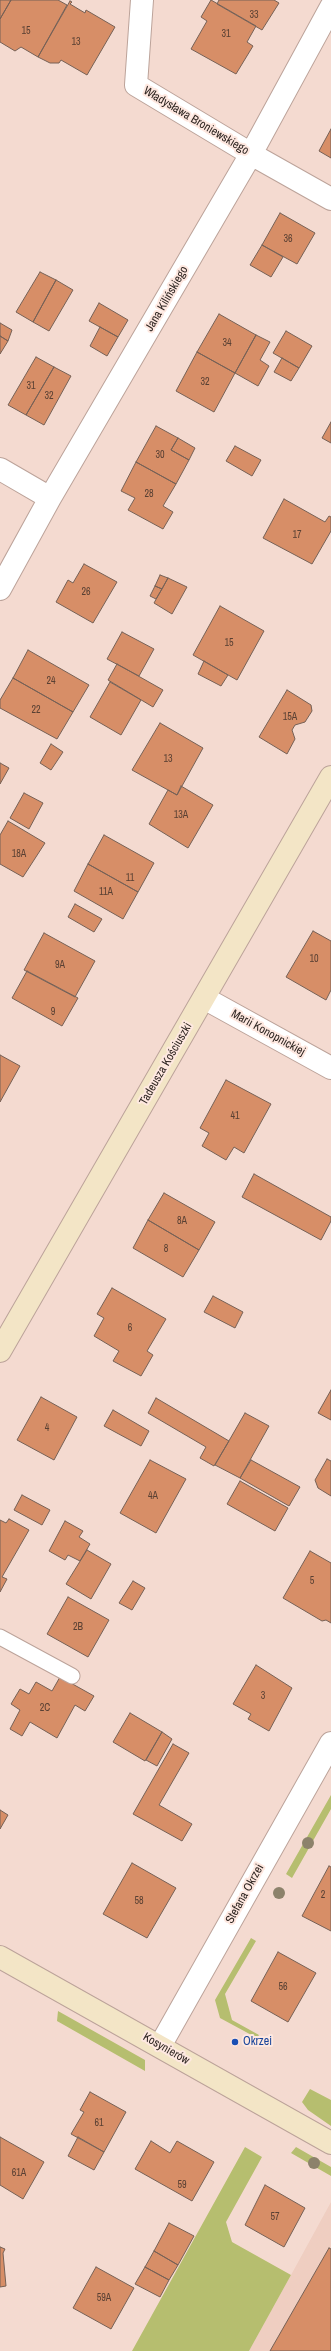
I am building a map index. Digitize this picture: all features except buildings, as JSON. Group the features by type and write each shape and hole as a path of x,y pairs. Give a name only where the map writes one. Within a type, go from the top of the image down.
{"street":[{"name":"Władysława Broniewskiego","path":"142,0 136,85 251,154 331,199"},
{"name":"Jana Kilińskiego","path":"0,589 50,498 251,154 331,7"},
{"path":"0,469 50,498"},
{"name":"Tadeusza Kościuszki","path":"0,1351 331,777"},
{"name":"Marii Konopnickiej","path":"204,998 331,1068"},
{"name":"Stefana Okrzei","path":"160,2046 331,1743"},
{"name":"Kosynierów","path":"0,1957 331,2143"}],"lane":[{"path":"0,1637 72,1676"}],"shaded area":[{"path":"331,2202 331,2351 249,2351 291,2275"}],"green space":[{"path":"331,1795 331,1809 292,1878 286,1874"},
{"path":"251,1938 256,1941 225,1994 232,2020 259,2035 257,2038 220,2018 215,2000"},
{"path":"58,2011 145,2060 145,2071 57,2021"},
{"path":"310,2089 331,2100 331,2126 308,2110 302,2102"},
{"path":"245,2147 262,2157 226,2222 232,2242 291,2275 249,2351 132,2351"},
{"path":"296,2147 331,2167 331,2176 291,2153"}],"place":[{"name":"Okrzei","path":"235,2042"}]}
